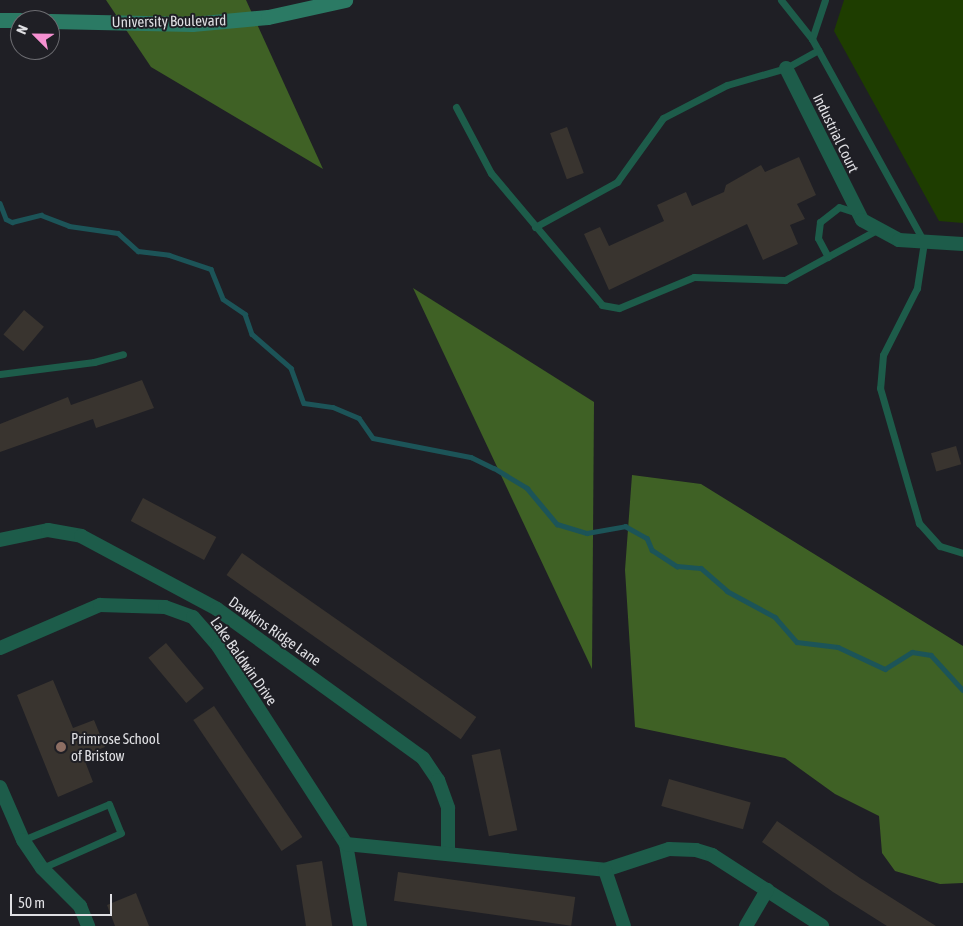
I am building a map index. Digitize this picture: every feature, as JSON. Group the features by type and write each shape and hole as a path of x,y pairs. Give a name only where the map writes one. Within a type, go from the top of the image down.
{"main road":[{"name":"University Boulevard","path":"60,21 192,24 268,17 345,0"}],"street":[{"name":"Industrial Court","path":"786,68 857,213 875,231 899,240 963,244"},
{"name":"Dawkins Ridge Lane","path":"0,540 48,530 81,536 217,609 423,758 438,780 448,808 448,854"},
{"name":"Lake Baldwin Drive","path":"0,648 100,605 165,607 185,612 218,646 346,844 360,926"},
{"path":"0,787 23,840 42,868 80,906 88,926"},
{"path":"346,844 605,870 682,848 712,855 822,926"},
{"path":"605,870 624,926"},
{"path":"746,926 767,890"}],"lane":[{"path":"781,0 812,39 924,242 917,288 883,355 880,388 919,523 940,546 963,553"},
{"path":"812,39 824,0"},
{"path":"535,227 617,182 663,118 727,85 786,68 818,50"},
{"path":"456,107 491,173 588,292 602,305 619,308 694,277 785,280 875,231"},
{"path":"828,257 818,238 820,222 839,207 857,213"},
{"path":"0,374 94,362 123,354"},
{"path":"23,840 110,804 121,833 42,868"}],"green space":[{"path":"106,0 246,0 323,169 151,67"},
{"path":"844,0 963,0 963,223 939,221 834,31"},
{"path":"413,288 594,402 592,669"},
{"path":"632,475 701,484 963,646 963,883 940,884 895,871 882,853 879,816 835,794 785,758 635,727 625,570"}],"building":[{"path":"567,127 584,173 567,179 550,133"},
{"path":"799,157 816,195 797,204 805,219 790,225 798,244 763,260 747,224 609,290 584,234 600,227 609,246 664,221 657,205 686,192 692,206 724,192 726,185 761,165 765,172"},
{"path":"24,310 44,327 23,351 3,335"},
{"path":"142,380 154,408 96,428 93,419 0,452 0,424 68,397 71,405"},
{"path":"956,446 961,464 936,471 931,453"},
{"path":"143,498 216,537 204,560 131,521"},
{"path":"242,553 476,717 461,739 227,575"},
{"path":"166,643 204,688 186,703 148,658"},
{"path":"53,680 73,728 94,720 105,747 83,756 93,782 58,797 17,695"},
{"path":"214,706 302,837 282,851 193,720"},
{"path":"500,749 517,830 489,836 472,755"},
{"path":"669,779 751,802 743,829 661,806"},
{"path":"777,821 860,878 936,926 887,926 833,892 762,842"},
{"path":"322,861 332,926 306,926 296,865"},
{"path":"398,872 575,897 571,926 394,901"},
{"path":"136,893 149,926 115,926 107,905"}],"waterway":[{"path":"0,203 6,219 12,222 41,215 69,226 118,233 138,251 169,255 211,269 223,299 245,314 252,334 291,368 304,403 333,407 359,418 373,438 471,457 494,468 527,488 557,524 587,533 625,526 647,538 652,550 677,566 701,568 727,591 775,617 797,642 838,647 885,669 912,652 931,655 963,690"}],"place":[{"name":"Primrose School of Bristow","path":"61,747"}]}
